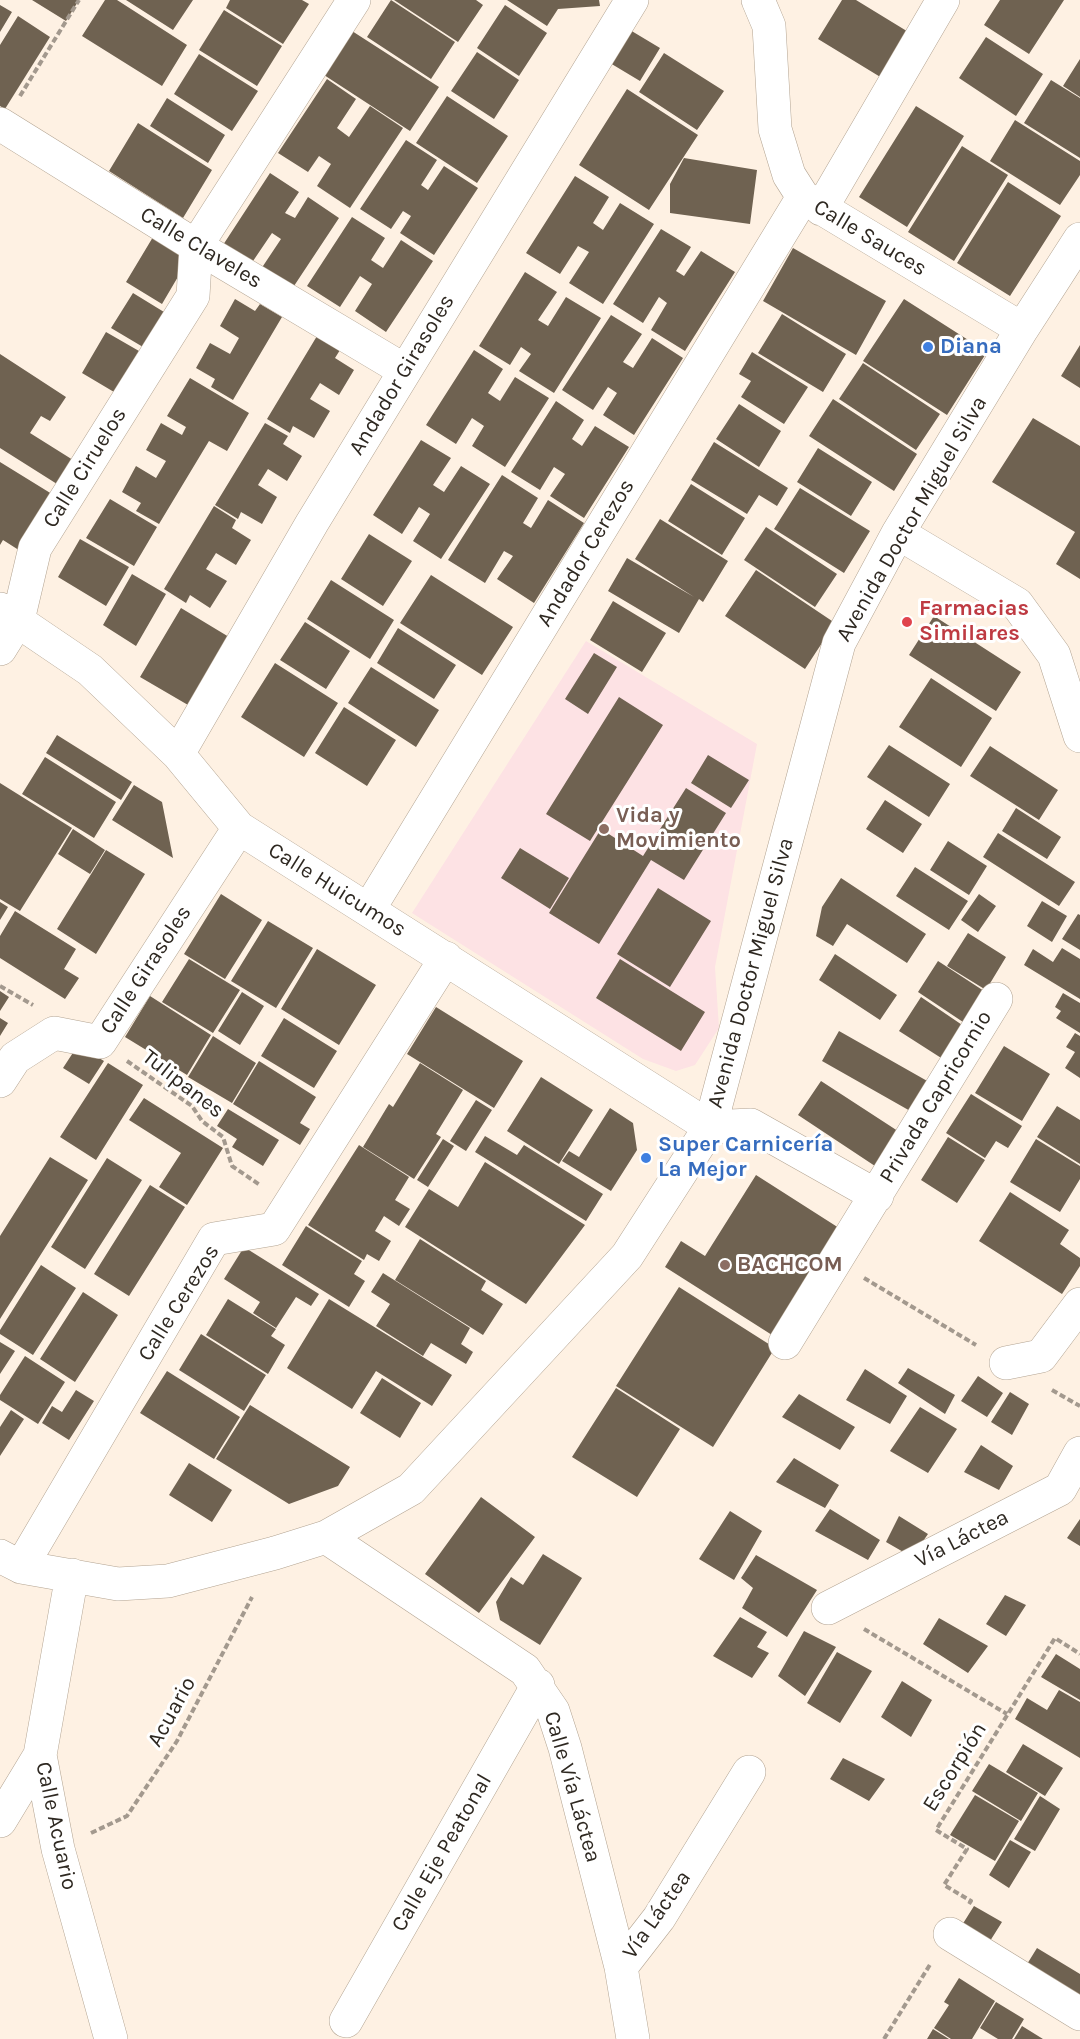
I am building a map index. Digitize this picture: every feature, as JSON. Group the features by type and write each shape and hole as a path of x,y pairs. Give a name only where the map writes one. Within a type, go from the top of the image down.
{"street":[{"path":"196,246 354,0"},
{"name":"Andador Girasoles","path":"178,754 404,370 632,0"},
{"name":"Calle Sauces","path":"758,0 769,26 775,129 789,175 812,203 1022,329"},
{"name":"Andador Cerezos","path":"369,909 812,203 944,0"},
{"name":"Calle Claveles","path":"1,126 404,370"},
{"name":"Avenida Doctor Miguel Silva","path":"10,1562 118,1584 168,1581 326,1537 411,1489 627,1257 710,1127 839,643 898,533 1022,329 1080,239"},
{"name":"Calle Ciruelos","path":"0,649 9,615 35,548 193,296 196,246"},
{"path":"898,533 1017,604 1054,654 1080,736"},
{"name":"Calle Huicumos","path":"9,615 90,670 178,754 239,828 710,1127"},
{"name":"Calle Girasoles","path":"0,1081 15,1058 54,1033 100,1042 239,828"},
{"name":"Calle Cerezos","path":"10,1562 214,1239 274,1228 446,958"},
{"name":"Privada Capricornio","path":"785,1343 837,1263 996,999"},
{"path":"710,1127 752,1125 877,1196"},
{"path":"1006,1363 1041,1356 1080,1304"},
{"name":"Vía Láctea","path":"828,1608 1060,1489 1080,1454"},
{"name":"Calle Vía Láctea","path":"326,1537 525,1670 538,1685 553,1711 566,1748 621,1967 633,2039"},
{"name":"Calle Acuario","path":"72,1575 40,1755 58,1849 111,2039"},
{"name":"Calle Eje Peatonal","path":"346,2021 538,1685"},
{"path":"0,1821 40,1755"},
{"name":"Vía Láctea","path":"621,1967 659,1918 749,1772"},
{"path":"950,1935 1080,2014"}],"path":[{"path":"1,126 79,0"},
{"name":"Tulipanes","path":"100,1042 192,1107 202,1121 224,1137 232,1166 289,1205"},
{"path":"837,1263 1080,1406"},
{"name":"Acuario","path":"58,1849 127,1816 177,1741 275,1553"},
{"path":"828,1608 1007,1714"},
{"name":"Escorpión","path":"884,2039 971,1901 944,1885 967,1849 936,1830 1054,1638 1080,1654"}],"shaded area":[{"name":"Vida y Movimiento","path":"586,641 757,744 715,967 719,1028 695,1065 676,1071 643,1059 412,913"}],"building":[{"path":"32,0 79,0 66,21"},
{"path":"105,0 117,0 187,45 162,86 82,36"},
{"path":"126,0 193,0 173,30"},
{"path":"230,0 302,0 309,4 283,44 226,8"},
{"path":"391,0 455,42 431,79 367,37"},
{"path":"394,0 476,0 483,5 458,42"},
{"path":"507,0 599,0 600,6 558,9 547,26"},
{"path":"842,0 856,0 910,33 882,78 818,39"},
{"path":"1000,0 1064,0 1029,54 984,25"},
{"path":"0,5 12,12 0,32"},
{"path":"505,5 547,33 519,76 477,48"},
{"path":"224,10 282,46 257,86 199,50"},
{"path":"18,16 50,37 5,109 0,106 0,45"},
{"path":"630,30 660,48 640,81 610,63"},
{"path":"352,31 439,87 410,131 324,75"},
{"path":"986,37 1043,74 1016,116 959,78"},
{"path":"477,52 519,80 494,119 451,91"},
{"path":"664,53 724,91 697,130 639,92"},
{"path":"199,54 258,91 232,131 174,94"},
{"path":"1080,59 1080,97 1063,86"},
{"path":"327,79 356,99 337,128 349,137 370,106 403,128 350,208 317,186 331,164 319,156 308,172 278,153"},
{"path":"1051,80 1080,98 1080,158 1024,123"},
{"path":"627,89 698,135 649,210 579,165"},
{"path":"447,96 508,136 477,183 416,143"},
{"path":"167,98 225,135 208,163 150,126"},
{"path":"916,106 964,136 907,227 859,197"},
{"path":"1015,120 1080,161 1080,175 1060,205 990,161"},
{"path":"138,123 212,170 183,218 109,171"},
{"path":"406,140 437,160 421,185 428,190 444,166 478,188 434,255 400,233 411,216 403,211 391,229 360,209"},
{"path":"962,146 1008,175 954,261 908,232"},
{"path":"684,158 757,170 750,224 670,213 670,184"},
{"path":"270,173 299,192 285,213 295,218 308,197 339,218 292,289 261,269 281,239 272,233 251,264 223,245"},
{"path":"575,176 609,197 593,223 603,230 620,203 654,224 603,304 569,283 589,252 578,246 560,274 526,253"},
{"path":"1008,182 1061,216 1010,296 957,263"},
{"path":"352,217 385,238 371,260 383,268 401,240 433,261 386,332 355,311 372,284 360,276 340,307 307,286"},
{"path":"661,229 691,247 676,271 684,276 701,251 735,272 685,351 651,330 667,303 659,297 643,323 613,304"},
{"path":"153,237 189,258 162,304 126,282"},
{"path":"793,248 886,301 856,355 763,301"},
{"path":"525,272 557,292 538,320 548,326 566,297 601,318 554,393 519,371 531,354 521,347 510,365 479,346"},
{"path":"133,293 164,312 143,347 111,328"},
{"path":"235,299 255,311 260,304 282,317 233,400 211,387 215,379 196,368 210,343 230,354 239,338 220,326"},
{"path":"904,299 987,352 947,415 863,361"},
{"path":"782,314 846,354 823,392 758,353"},
{"path":"611,315 642,334 623,362 633,368 652,338 683,358 634,435 603,415 617,393 608,387 593,410 562,390"},
{"path":"106,332 139,351 114,392 82,373"},
{"path":"317,336 340,350 335,358 354,370 339,395 320,383 310,399 330,411 314,438 293,426 290,433 267,419"},
{"path":"1080,345 1080,388 1061,376"},
{"path":"474,350 503,369 488,393 500,401 515,377 549,398 505,467 472,446 484,426 472,418 456,444 426,425"},
{"path":"752,352 808,387 784,424 741,397 751,381 739,374"},
{"path":"0,354 66,397 50,421 41,416 30,433 73,460 57,484 0,448"},
{"path":"863,363 940,414 916,450 839,399"},
{"path":"190,378 249,413 227,451 209,441 159,524 136,511 141,503 122,492 136,466 156,478 166,461 146,450 161,423 182,435 186,427 167,416"},
{"path":"833,399 917,454 894,491 809,436"},
{"path":"556,401 584,420 572,439 582,446 595,426 629,447 584,518 550,496 565,474 554,467 540,490 511,472"},
{"path":"739,404 781,431 759,467 716,439"},
{"path":"1033,418 1080,446 1080,579 1056,564 1075,532 992,482"},
{"path":"265,423 288,436 283,444 302,456 287,481 268,469 258,485 277,497 262,524 241,512 238,519 215,505"},
{"path":"421,440 451,458 433,485 444,492 461,466 490,484 441,559 413,541 430,514 419,507 402,534 373,515"},
{"path":"714,442 788,488 777,506 759,495 747,514 691,480"},
{"path":"818,448 872,482 851,516 797,482"},
{"path":"0,462 60,499 25,554 3,540 0,545"},
{"path":"502,475 538,498 523,523 531,528 548,500 584,523 534,603 497,579 513,556 504,551 485,583 448,560"},
{"path":"691,484 745,518 722,555 668,521"},
{"path":"800,488 870,531 844,573 774,529"},
{"path":"110,499 157,527 134,566 86,538"},
{"path":"214,506 236,520 232,528 251,540 236,565 216,553 206,569 227,581 210,608 190,595 186,603 164,589"},
{"path":"660,519 728,561 703,602 699,599 679,633 608,591 627,558 694,597 635,559"},
{"path":"766,527 837,574 815,607 744,560"},
{"path":"369,534 412,561 383,606 341,579"},
{"path":"80,539 129,567 106,606 58,577"},
{"path":"756,570 835,623 805,669 725,616"},
{"path":"132,574 166,594 136,646 103,625"},
{"path":"431,575 513,627 482,675 400,623"},
{"path":"331,580 394,620 370,659 307,619"},
{"path":"613,601 666,633 642,672 590,640"},
{"path":"181,608 229,637 188,705 140,677"},
{"path":"934,616 1021,672 996,711 909,655"},
{"path":"305,622 350,651 326,689 280,660"},
{"path":"398,628 456,665 434,699 377,663"},
{"path":"594,653 617,667 588,714 565,699"},
{"path":"275,663 338,703 304,757 241,717"},
{"path":"371,667 439,710 416,747 348,703"},
{"path":"931,678 992,718 961,767 899,727"},
{"path":"619,697 663,725 590,841 546,814"},
{"path":"344,707 396,740 367,786 315,753"},
{"path":"57,735 132,782 121,800 46,753"},
{"path":"889,745 950,784 929,817 867,777"},
{"path":"990,746 1058,790 1039,820 970,776"},
{"path":"708,755 749,780 731,808 691,783"},
{"path":"45,757 116,802 94,838 22,794"},
{"path":"0,783 72,828 20,911 0,899"},
{"path":"134,785 162,802 173,858 112,820"},
{"path":"686,788 726,813 684,880 651,860 599,944 549,913 601,829 643,856"},
{"path":"885,800 922,824 903,853 866,829"},
{"path":"1016,808 1061,837 1047,859 1002,831"},
{"path":"73,829 105,850 90,874 58,854"},
{"path":"998,833 1075,882 1059,906 983,857"},
{"path":"948,841 987,866 969,895 930,870"},
{"path":"520,848 569,878 550,909 501,878"},
{"path":"106,850 145,874 96,954 57,929"},
{"path":"915,867 968,901 949,930 896,896"},
{"path":"841,878 926,934 907,963 847,924 833,946 816,936 822,907"},
{"path":"658,888 711,921 670,987 617,954"},
{"path":"221,894 262,920 225,979 184,954"},
{"path":"979,894 996,906 978,932 961,920"},
{"path":"1042,901 1067,916 1052,942 1027,926"},
{"path":"0,902 8,907 0,920"},
{"path":"15,911 76,949 64,969 79,978 65,999 0,958 0,936"},
{"path":"1078,914 1080,915 1080,950 1062,939"},
{"path":"268,921 313,948 276,1008 231,981"},
{"path":"968,933 1006,957 986,990 947,966"},
{"path":"1062,948 1080,959 1080,999 1024,965 1033,949 1053,962"},
{"path":"317,949 376,985 339,1045 281,1009"},
{"path":"835,954 897,995 880,1020 819,980"},
{"path":"189,959 240,990 213,1033 162,1002"},
{"path":"620,959 705,1012 681,1051 596,998"},
{"path":"938,961 984,991 963,1022 918,992"},
{"path":"0,991 9,997 0,1011"},
{"path":"242,992 264,1006 240,1045 218,1031"},
{"path":"1063,993 1080,1003 1080,1033 1056,1018 1061,1011 1055,1007"},
{"path":"150,996 211,1035 187,1075 125,1037"},
{"path":"921,997 971,1031 949,1063 899,1031"},
{"path":"436,1007 523,1061 494,1108 407,1054"},
{"path":"0,1018 8,1023 0,1036"},
{"path":"284,1018 337,1051 314,1088 261,1056"},
{"path":"839,1031 929,1082 912,1112 822,1061"},
{"path":"1075,1033 1080,1036 1080,1078 1065,1068 1075,1052 1066,1047"},
{"path":"213,1036 256,1063 232,1103 188,1077"},
{"path":"78,1045 104,1061 89,1084 63,1068"},
{"path":"1004,1046 1050,1074 1022,1121 975,1093"},
{"path":"259,1061 316,1097 300,1123 310,1129 300,1145 233,1104"},
{"path":"108,1063 143,1085 96,1160 60,1137"},
{"path":"420,1063 463,1090 436,1134 441,1137 414,1179 363,1147 389,1104 393,1107"},
{"path":"541,1077 593,1110 559,1164 507,1131"},
{"path":"821,1081 904,1135 881,1170 798,1115"},
{"path":"971,1094 1022,1126 1008,1148 996,1141 985,1158 946,1133"},
{"path":"144,1098 223,1148 187,1205 159,1187 181,1153 129,1120"},
{"path":"476,1100 492,1110 466,1151 450,1141"},
{"path":"1057,1106 1080,1120 1080,1164 1037,1137"},
{"path":"610,1108 633,1123 637,1150 611,1191 562,1161 569,1151 579,1157"},
{"path":"228,1109 279,1140 263,1166 232,1147 237,1139 217,1126"},
{"path":"485,1136 517,1155 524,1145 603,1194 586,1221 475,1152"},
{"path":"948,1137 985,1160 957,1203 921,1180"},
{"path":"443,1139 454,1146 428,1187 417,1180"},
{"path":"1036,1139 1080,1166 1080,1179 1060,1212 1010,1182"},
{"path":"359,1145 409,1177 395,1200 410,1209 399,1226 384,1216 375,1231 391,1241 379,1261 367,1254 364,1260 308,1225"},
{"path":"50,1157 88,1180 0,1319 0,1236"},
{"path":"107,1158 142,1180 85,1269 51,1247"},
{"path":"485,1162 585,1225 526,1304 405,1227 429,1189 458,1207"},
{"path":"756,1175 839,1228 772,1335 665,1267 681,1241 705,1256"},
{"path":"150,1185 185,1207 129,1296 94,1274"},
{"path":"1010,1192 1069,1230 1060,1244 1080,1258 1080,1266 1062,1294 979,1241"},
{"path":"306,1226 362,1261 354,1274 365,1281 349,1307 282,1265"},
{"path":"420,1239 486,1281 481,1290 503,1304 483,1335 395,1280"},
{"path":"244,1247 319,1294 311,1306 296,1297 276,1328 253,1313 260,1302 224,1279"},
{"path":"41,1265 76,1288 33,1355 0,1334 0,1330"},
{"path":"383,1273 470,1328 461,1344 473,1352 466,1364 431,1343 423,1356 376,1326 390,1304 371,1292"},
{"path":"679,1287 775,1348 713,1447 616,1386"},
{"path":"83,1292 118,1315 75,1382 40,1359"},
{"path":"228,1299 276,1329 271,1336 285,1345 268,1374 206,1335"},
{"path":"329,1299 452,1375 432,1406 376,1371 352,1409 287,1368"},
{"path":"201,1334 266,1375 244,1411 179,1370"},
{"path":"0,1342 15,1351 0,1374"},
{"path":"25,1356 65,1382 38,1424 0,1400 0,1395"},
{"path":"908,1368 955,1395 945,1414 898,1383"},
{"path":"865,1369 907,1396 890,1424 846,1400"},
{"path":"167,1371 240,1417 214,1459 140,1413"},
{"path":"978,1376 1003,1393 987,1417 961,1401"},
{"path":"382,1378 421,1403 400,1438 360,1413"},
{"path":"616,1388 680,1429 637,1497 572,1457"},
{"path":"76,1390 94,1401 69,1440 42,1423 52,1406 62,1412"},
{"path":"1010,1392 1029,1404 1012,1435 991,1422"},
{"path":"799,1394 855,1427 840,1450 782,1417"},
{"path":"250,1405 350,1467 338,1486 289,1504 216,1459"},
{"path":"920,1407 957,1429 928,1473 890,1451"},
{"path":"11,1410 24,1419 0,1456 0,1427"},
{"path":"981,1445 1013,1466 999,1490 964,1472"},
{"path":"794,1458 839,1485 825,1508 776,1482"},
{"path":"189,1463 232,1490 212,1522 169,1495"},
{"path":"481,1497 535,1537 479,1613 425,1574"},
{"path":"830,1509 880,1540 868,1560 815,1531"},
{"path":"730,1511 762,1531 734,1580 699,1559"},
{"path":"899,1516 928,1534 912,1557 886,1542"},
{"path":"1080,1519 1080,1546 1067,1538"},
{"path":"543,1554 582,1578 540,1645 500,1620 496,1602 511,1577 523,1585"},
{"path":"756,1555 817,1590 787,1637 742,1608 753,1588 741,1578"},
{"path":"1005,1595 1026,1605 1006,1636 986,1624"},
{"path":"740,1617 767,1632 757,1647 769,1653 752,1678 713,1656"},
{"path":"939,1618 988,1646 968,1673 923,1644"},
{"path":"804,1631 836,1647 805,1696 778,1676"},
{"path":"837,1652 872,1671 840,1723 807,1703"},
{"path":"1056,1654 1080,1669 1080,1700 1041,1677"},
{"path":"902,1681 932,1700 911,1737 881,1717"},
{"path":"1059,1690 1080,1702 1080,1758 1015,1719 1027,1698 1047,1710"},
{"path":"1023,1744 1063,1768 1045,1796 1006,1772"},
{"path":"843,1758 885,1779 869,1801 830,1779"},
{"path":"989,1764 1038,1793 1021,1821 972,1791"},
{"path":"975,1795 1019,1821 995,1861 950,1835"},
{"path":"1040,1796 1060,1809 1035,1851 1014,1839"},
{"path":"1010,1840 1031,1852 1009,1888 989,1875"},
{"path":"974,1906 1002,1922 985,1949 957,1933"},
{"path":"1037,1948 1080,1974 1080,2004 1024,1969"},
{"path":"959,1978 995,2001 972,2039 951,2039 934,2028 949,2005 944,2002"},
{"path":"996,2002 1024,2019 1012,2039 998,2039 980,2028"},
{"path":"1022,2026 1043,2039 1014,2039"},
{"path":"933,2029 949,2039 927,2039"}],"place":[{"name":"Diana","path":"928,347"},
{"name":"Farmacias Similares","path":"907,622"},
{"name":"Vida y Movimiento","path":"604,829"},
{"name":"Super Carnicería La Mejor","path":"646,1158"},
{"name":"BACHCOM","path":"725,1265"}]}
